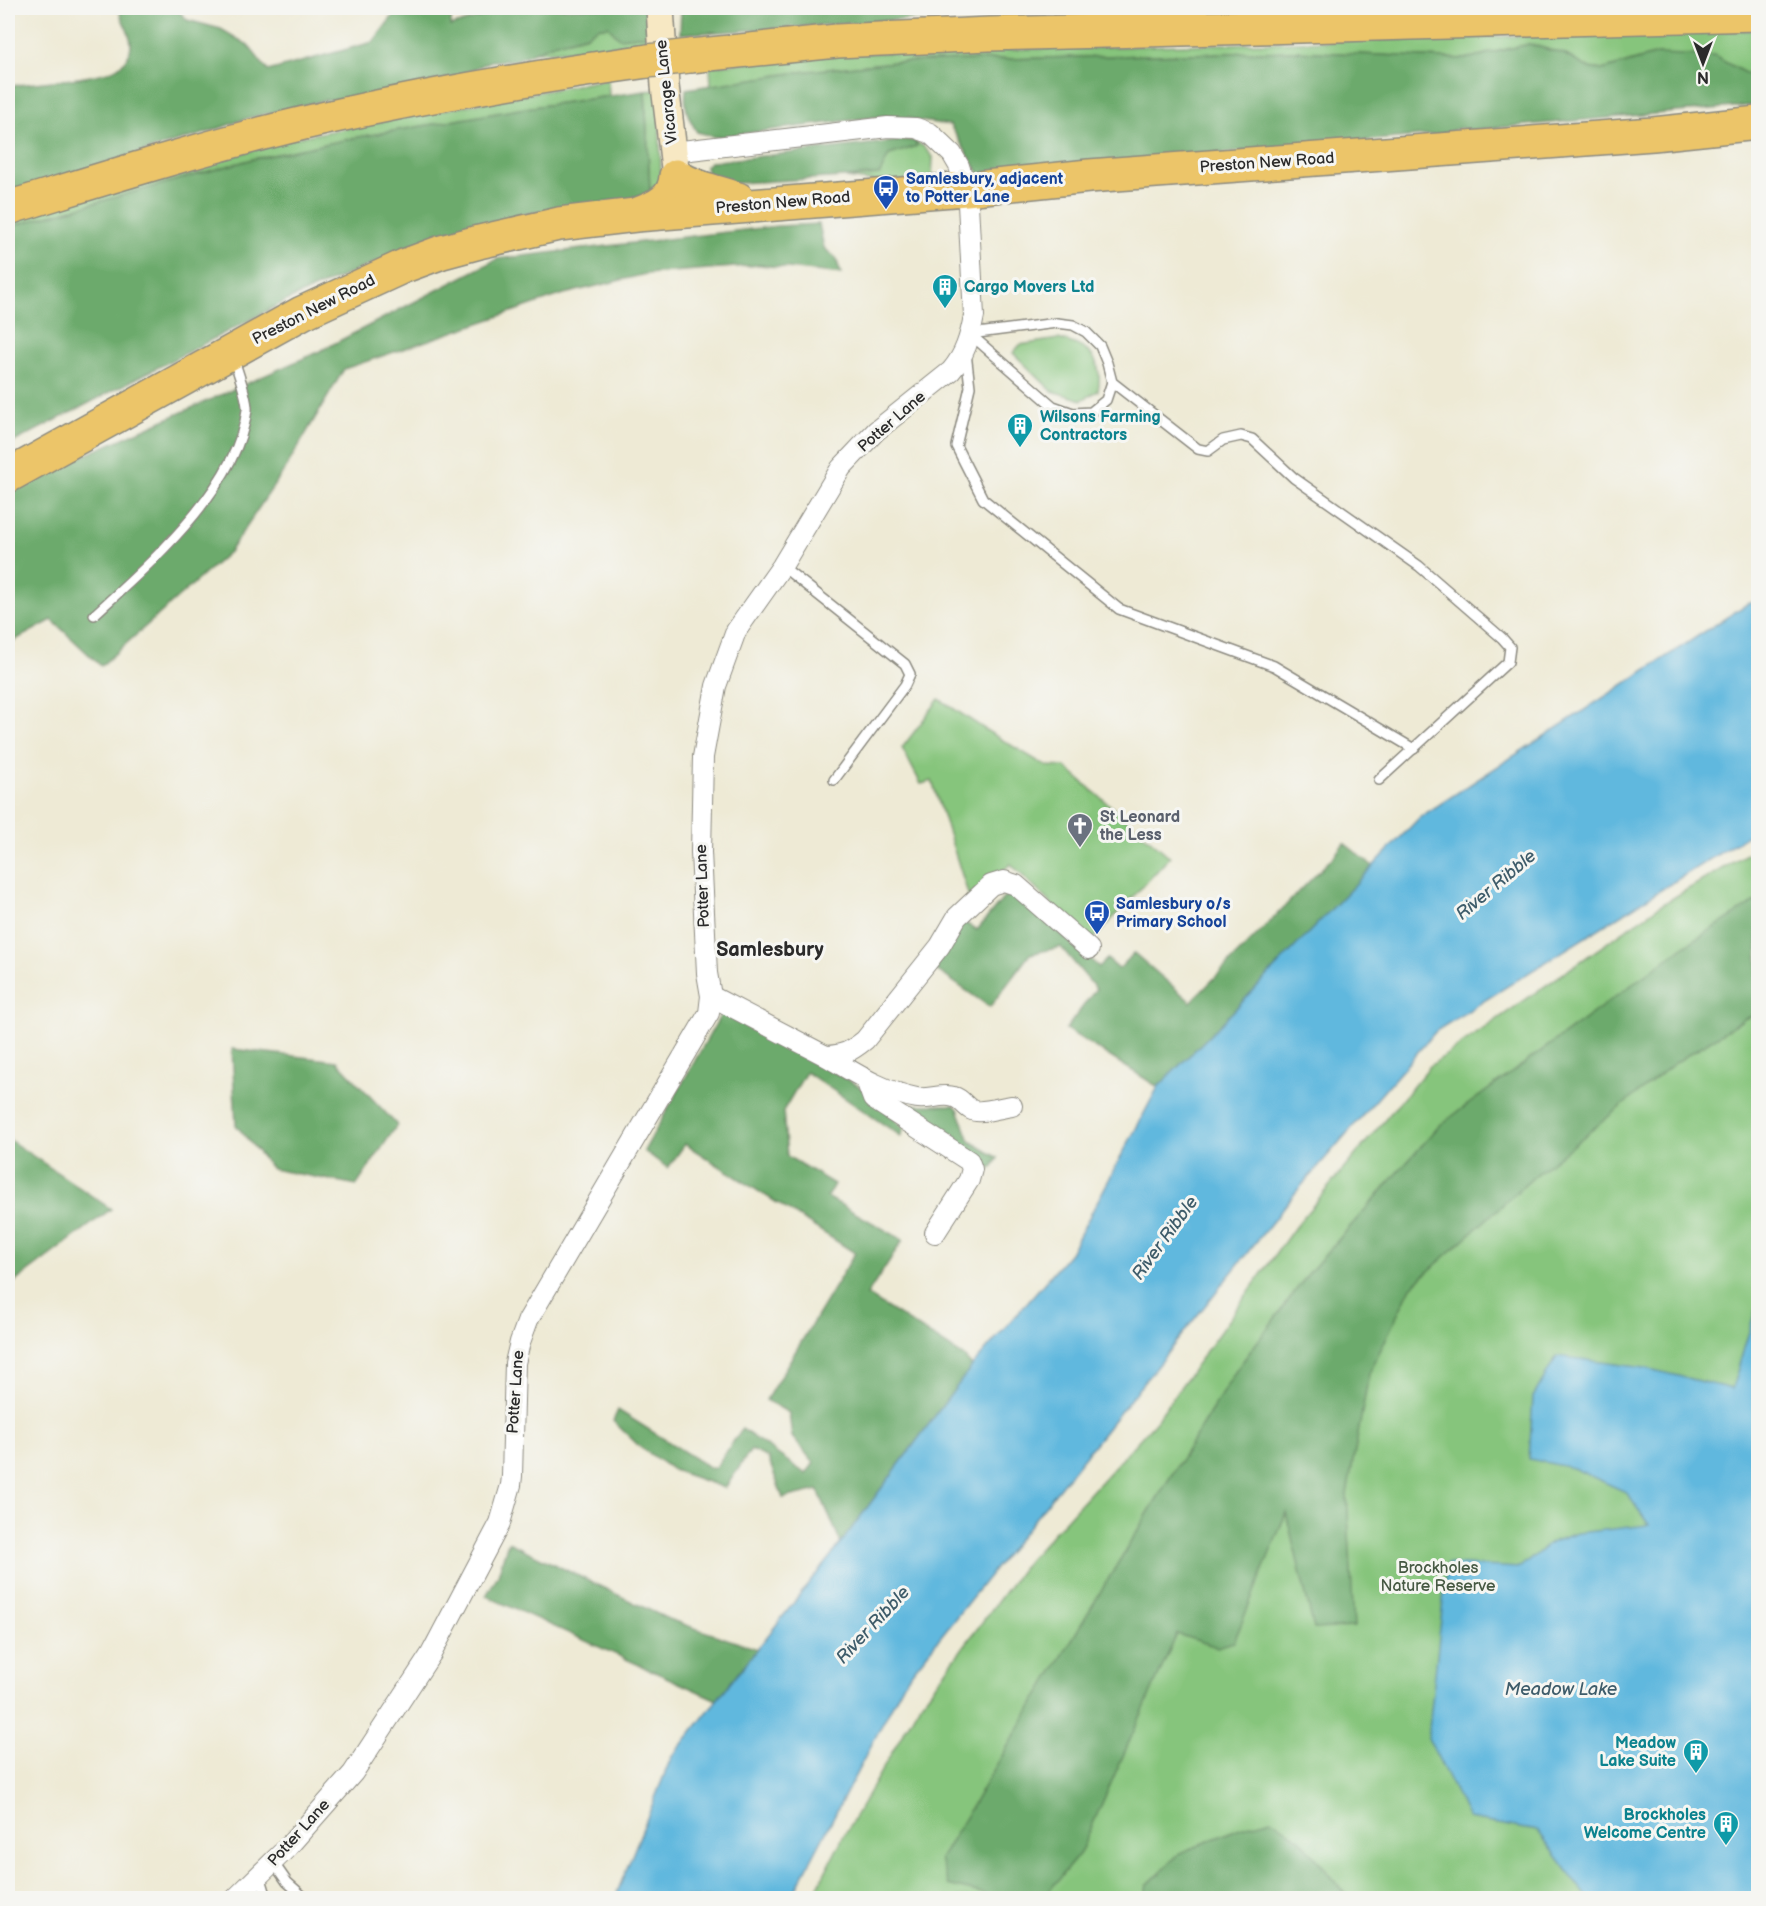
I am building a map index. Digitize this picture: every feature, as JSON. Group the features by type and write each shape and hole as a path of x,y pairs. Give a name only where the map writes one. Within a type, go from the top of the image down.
{"highway":[{"path":"989,34 1031,24 1052,15 1061,8"},
{"path":"1151,8 1181,18 1252,27"},
{"path":"8,208 168,159 324,118 522,79 690,56 837,41 989,34 1758,14"},
{"name":"Preston New Road","path":"8,476 302,313 404,266 442,252 559,224 636,215 966,189 1089,176 1653,134 1758,123"},
{"path":"675,164 698,188 720,192 753,205"},
{"path":"636,215 657,206 670,196 676,183 675,164"}],"street":[{"name":"Vicarage Lane","path":"660,8 664,74 675,164"},
{"name":"Potter Lane","path":"236,1899 353,1773 431,1654 500,1523 511,1485 515,1363 528,1320 709,1013 711,996 707,973 701,862 704,757 716,686 736,631 782,566 842,468 876,431 951,371 960,361 968,342 974,316 966,189 959,166 952,154 930,133 916,128 888,127 675,164"},
{"path":"826,1056 842,1055 865,1040 940,946 957,917 990,885 1004,881 1016,885 1089,949"},
{"path":"711,996 887,1090 920,1098 955,1097 972,1110 986,1112 993,1108 1012,1106"},
{"path":"866,1080 873,1099 969,1161 972,1169 969,1180 935,1233"}],"lane":[{"path":"1057,323 1073,325 1100,346 1112,382 1106,400 1091,412 1073,413 1053,406 968,342 1057,323"},
{"path":"968,342 970,387 956,446 983,498 1119,609 1274,666 1414,749"},
{"path":"94,615 155,558 215,489 239,441 248,407 232,351"},
{"path":"1112,382 1198,449 1208,451 1222,440 1241,436 1252,439 1294,478 1419,566 1510,647 1508,662 1379,780"},
{"path":"782,566 905,664 910,674 905,685 834,780"},
{"path":"266,1869 267,1899"},
{"path":"266,1869 287,1882 305,1899"}],"green space":[{"path":"119,8 176,8 187,20 221,29 248,45 268,71 373,42 399,8 452,8 451,26 509,8 647,8 649,35 619,38 608,26 597,28 587,35 553,44 516,60 491,61 459,76 352,99 326,100 248,118 206,133 8,192 8,87 96,75 118,67 128,57 131,43"},
{"path":"681,8 1022,8 1002,13 680,34"},
{"path":"608,26 649,35 649,40 589,50 534,52 553,44 587,35 596,28"},
{"path":"1758,30 1758,82 1747,75 1657,54 1602,70 1588,68 1564,54 1529,44 1465,59 1294,51 895,62 799,72 711,86 710,66 832,54"},
{"path":"1529,44 1564,54 1588,68 1602,70 1657,54 1714,56 1758,80 1758,105 1470,130 1460,128 1442,134 980,175 950,125 884,116 715,137 697,132 685,101 686,89 799,72 895,62 1294,51 1465,59"},
{"path":"608,79 609,96 359,137 253,159 8,227 8,220 294,138"},
{"path":"659,90 661,181 650,191 645,91"},
{"path":"645,91 650,191 637,198 524,214 417,245 292,298 8,445 8,227 253,159 359,137 526,108"},
{"path":"906,140 914,141 917,146 889,155 879,175 721,184 707,174 706,166 710,162"},
{"path":"914,141 923,146 933,157 932,177 886,183 846,178 879,175 889,155 916,146"},
{"path":"819,224 824,248 836,258 841,274 760,265 646,274 564,294 344,369 285,469 229,552 101,666 52,620 8,644 8,489 318,352 497,259 778,226"},
{"path":"1058,339 1078,345 1092,355 1098,370 1098,391 1082,400 1052,391 1013,353 1020,345"},
{"path":"939,699 1046,766 1065,767 1170,857 1090,943 1011,864 969,897 932,781 921,784 902,748"},
{"path":"1344,843 1373,866 1158,1087 1066,1029 1096,989 1061,947 1030,954 990,1007 935,969 962,921 977,930 1010,890 1099,967 1107,959 1119,969 1134,953 1191,1002 1335,855"},
{"name":"Brockholes Nature Reserve","path":"1758,847 1758,1898 812,1898 842,1839 917,1709 1028,1561 1156,1421 1295,1227 1430,1066 1663,904"},
{"path":"1758,900 1758,1014 1744,1019 1675,1063 1536,1175 1411,1287 1369,1374 1347,1494 1354,1627 1314,1629 1286,1513 1234,1642 1217,1647 1177,1634 1080,1853 1043,1898 990,1895 948,1885 940,1859 1237,1369 1308,1274 1440,1125 1686,945"},
{"path":"723,1011 859,1086 904,1128 901,1136 806,1072 783,1111 787,1156 834,1184 827,1197 903,1240 867,1295 963,1356 972,1366 841,1543 818,1490 783,1498 768,1458 751,1450 725,1488 673,1470 639,1446 613,1421 618,1410 710,1468 715,1468 742,1429 806,1474 814,1463 792,1437 789,1413 766,1400 855,1253 685,1144 668,1168 644,1151"},
{"path":"232,1049 337,1061 397,1125 357,1185 272,1169 236,1125"},
{"path":"914,1105 954,1105 958,1109 970,1141 998,1158 991,1169 910,1112"},
{"path":"8,1139 111,1209 8,1287"},
{"path":"508,1542 668,1619 757,1649 717,1700 486,1596 498,1575"},
{"path":"1271,1819 1300,1839 1347,1895 1346,1898 1144,1898 1147,1885 1180,1853 1240,1828"}],"water":[{"name":"River Ribble","path":"1758,601 1758,829 1436,1031 1296,1192 905,1681 791,1898 615,1898 671,1758 841,1543 972,1366 1070,1253 1158,1087 1420,817 1747,604"},
{"name":"Meadow Lake","path":"1758,1301 1758,1898 1588,1898 1538,1831 1469,1819 1428,1738 1447,1564 1520,1568 1550,1543 1577,1533 1649,1525 1626,1492 1573,1468 1529,1459 1533,1397 1557,1356 1645,1368 1732,1389"}],"place":[{"name":"Samlesbury, adjacent to Potter Lane","path":"886,211"},
{"name":"Cargo Movers Ltd","path":"945,310"},
{"name":"Wilsons Farming Contractors","path":"1020,449"},
{"name":"St Leonard the Less","path":"1080,849"},
{"name":"Samlesbury o/s Primary School","path":"1097,936"},
{"name":"Meadow Lake Suite","path":"1696,1775"},
{"name":"Brockholes Welcome Centre","path":"1726,1847"}],"district":[{"name":"Samlesbury","path":"770,950"}]}
